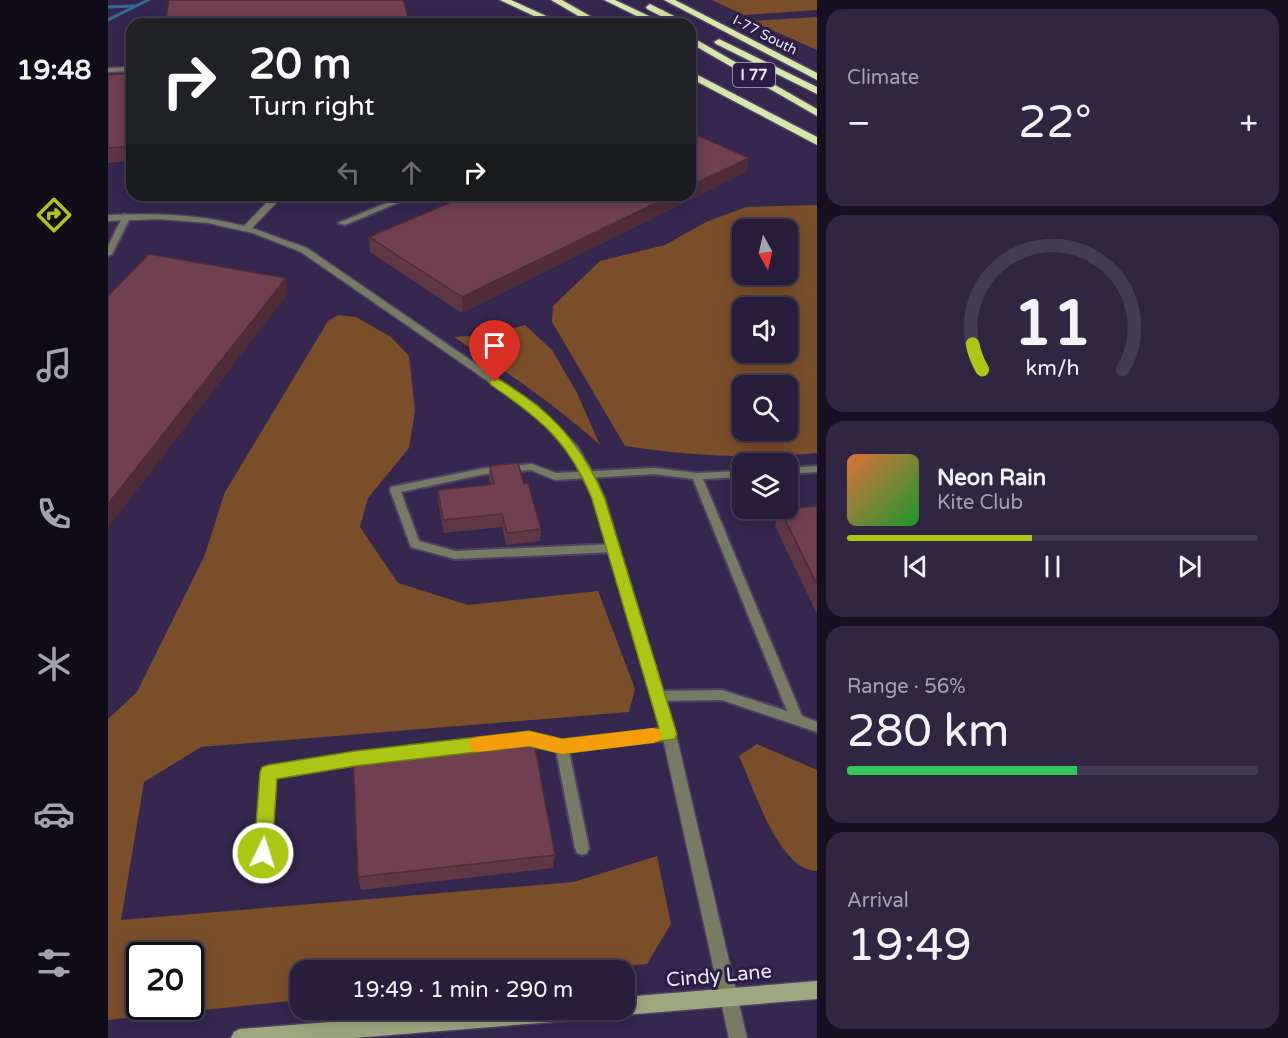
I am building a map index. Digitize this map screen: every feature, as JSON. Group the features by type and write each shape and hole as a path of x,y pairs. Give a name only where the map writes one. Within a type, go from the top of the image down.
{"highway":[{"path":"504,0 545,18"},
{"path":"555,0 588,18"},
{"path":"608,0 648,18"},
{"name":"I-77 South","path":"668,0 817,77"},
{"path":"680,0 766,50"},
{"path":"645,5 671,18"},
{"name":"I 77","path":"696,30 817,91"},
{"name":"I 77","path":"696,42 817,113"},
{"name":"I 77","path":"696,77 817,142"},
{"path":"696,86 799,133"}],"main road":[{"name":"Cindy Lane","path":"635,1005 817,990"},
{"path":"240,1038 465,1020"}],"street":[{"path":"108,70 126,69"},
{"path":"247,228 273,201"},
{"path":"108,218 183,217 247,228 304,250 535,409 574,450 588,474 614,549 669,734 738,1038"}],"lane":[{"path":"342,223 397,201"},
{"path":"108,254 127,216"},
{"path":"614,549 455,555 429,548 415,544 395,490 485,471 532,467 555,477 654,471 698,476 732,474"},
{"path":"798,470 817,469"},
{"path":"698,476 797,720"},
{"path":"658,696 722,695 817,727"},
{"path":"506,741 529,739 562,746 669,734"},
{"path":"562,746 582,848"},
{"path":"262,874 268,772 378,756"}],"shaded area":[{"path":"712,0 817,0 817,10 744,15"},
{"path":"817,17 817,50 751,21"},
{"path":"817,205 817,453 732,453 732,456 721,456 625,446 552,322 553,306 600,261 665,245 706,222 746,207"},
{"path":"338,315 356,317 391,337 409,356 415,411 409,448 368,498 360,527 398,583 468,605 598,591 635,689 629,712 201,747 144,782 121,920 574,882 657,856 671,924 647,964 635,965 635,960 290,960 290,1001 204,1010 204,942 126,942 126,1018 108,1020 108,719 137,692 204,557 225,492 328,321"},
{"path":"525,325 552,350 577,393 600,445 511,375 454,337 487,335"},
{"path":"757,744 817,770 817,871 803,867 790,857 779,843 760,806 739,756"}],"building":[{"path":"169,0 403,0 409,18 166,18"},
{"path":"126,74 126,146 108,148 108,75"},
{"path":"696,135 749,158 696,183"},
{"path":"454,201 660,201 462,297 369,237"},
{"path":"149,254 286,278 108,504 108,296"},
{"path":"518,463 524,484 528,483 541,529 507,533 502,514 443,520 438,490 494,484 490,466"},
{"path":"817,506 817,585 785,519 798,519 798,508"},
{"path":"533,736 555,855 358,877 353,754"}],"waterway":[{"path":"108,20 148,0"},
{"path":"108,7 134,6"}],"slow traffic":[{"path":"477,744 529,739 562,746 653,735"}],"route":[{"path":"263,853 268,772 355,758 529,739 562,746 669,734 599,499 588,474 574,450 535,409 495,382"}]}
